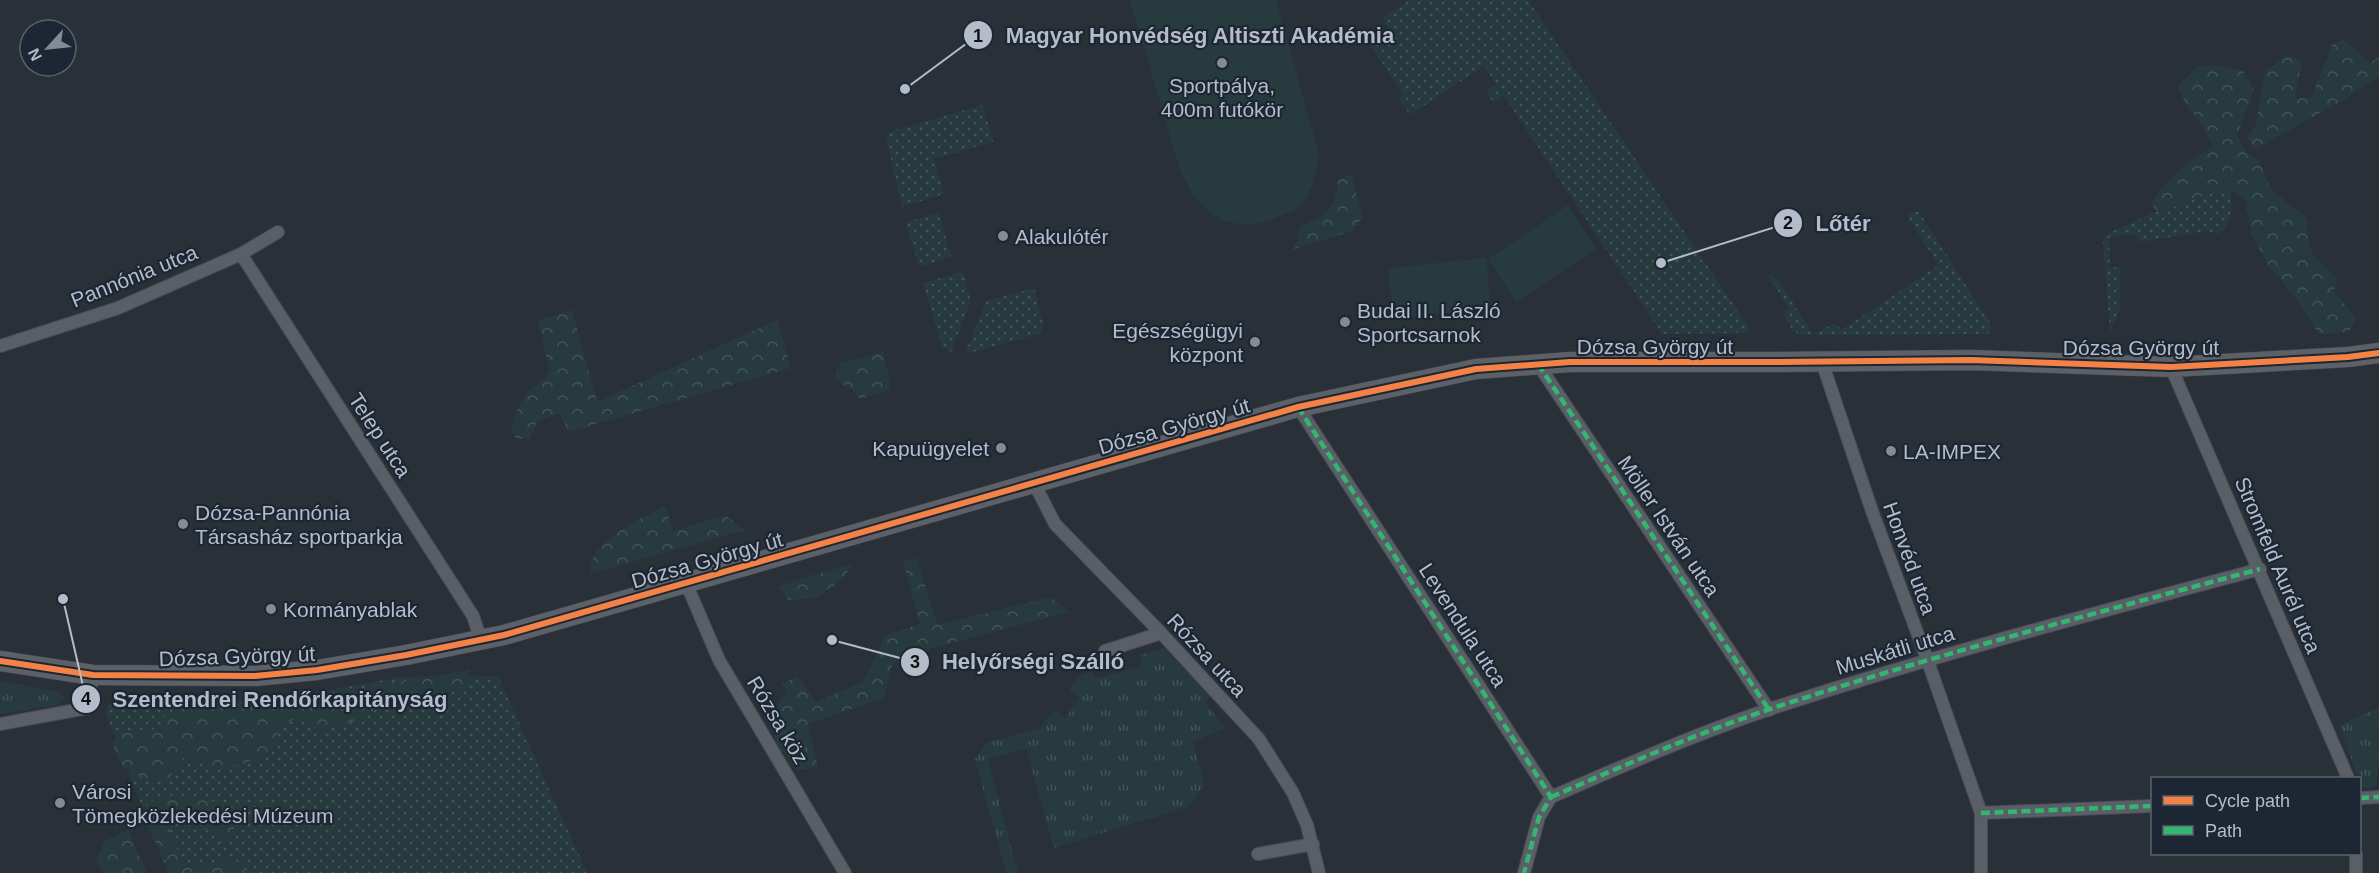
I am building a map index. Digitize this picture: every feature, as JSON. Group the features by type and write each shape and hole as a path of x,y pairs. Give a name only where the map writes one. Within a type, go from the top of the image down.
{"main road":[{"name":"Dózsa György út","path":"0,661 93,675 255,676 317,670 481,640 1298,406 1476,369 1570,362 1971,360 2171,367 2348,357 2379,353"}],"street":[{"name":"Pannónia utca","path":"0,346 118,308 241,254 278,232"},
{"name":"Telep utca","path":"241,254 473,616 481,640"},
{"name":"Honvéd utca","path":"1822,362 1872,511 1981,813 1981,873"},
{"name":"Möller István utca","path":"1538,364 1769,710"},
{"name":"Stromfeld Aurél utca","path":"2171,367 2260,569 2348,777"},
{"name":"Levendula utca","path":"1298,406 1551,797"},
{"name":"Rózsa utca","path":"1034,483 1055,524 1161,633 1259,740 1293,793 1307,825 1319,873"},
{"name":"Muskátli utca","path":"1551,797 1660,750 1769,710 1927,659 2260,569"},
{"name":"Rózsa köz","path":"686,583 719,660 794,783 845,873"},
{"path":"1105,651 1161,633"},
{"path":"0,724 87,708 93,675"},
{"path":"794,783 807,779"},
{"path":"2361,798 2378,796"},
{"path":"1524,873 1539,817 1551,797"},
{"path":"1981,813 2151,806"},
{"path":"1258,854 1313,844"},
{"path":"2356,855 2356,873"}],"green space":[{"name":"Sportpálya, 400m futókör","path":"1130,0 1276,0 1319,154 1311,188 1305,200 1298,207 1276,218 1259,223 1243,224 1229,222 1216,216 1195,196 1179,167"},
{"path":"1409,0 1528,0 1748,326 1748,333 1662,334 1504,96 1493,103 1486,91 1496,85 1484,66 1410,115 1398,98 1403,94 1368,42 1388,28 1382,18"},
{"path":"2343,39 2370,63 2379,57 2379,77 2254,150 2247,137 2256,125 2265,71 2286,55 2302,61 2295,97 2311,98 2332,45"},
{"path":"2198,66 2221,66 2243,71 2254,90 2237,135 2246,152 2259,161 2271,189 2307,219 2308,239 2312,253 2337,277 2334,291 2356,318 2349,332 2319,334 2296,299 2268,265 2251,233 2246,202 2233,191 2214,191 2160,213 2150,204 2178,172 2193,159 2213,147 2206,131 2185,102 2178,86"},
{"path":"983,105 993,142 934,159 944,194 902,207 887,142 888,132"},
{"path":"1351,174 1363,217 1352,231 1294,249 1301,226 1324,215 1335,198 1338,180"},
{"path":"2227,179 2231,216 2219,234 2207,231 2140,242 2134,234 2109,237 2110,267 2120,267 2120,309 2110,333 2103,240 2107,234"},
{"path":"1568,205 1596,249 1516,302 1488,259"},
{"path":"1912,212 1919,212 1989,321 1991,330 1988,334 1801,335 1793,331 1782,313 1789,308 1767,275 1773,275 1779,281 1813,334 1835,323 1841,330 1939,265 1910,221 1908,216"},
{"path":"939,213 951,257 919,267 906,222"},
{"path":"1486,258 1491,308 1394,319 1388,268"},
{"path":"963,272 971,301 951,352 942,346 923,283"},
{"path":"1034,288 1044,326 1039,334 965,354 986,301"},
{"path":"572,310 597,402 777,320 791,368 568,432 560,413 538,421 529,440 516,438 511,431 524,397 550,372 538,320"},
{"path":"883,352 891,390 860,399 852,390 834,379 841,363"},
{"path":"665,506 673,531 725,515 745,530 590,574 597,551 606,541 629,525"},
{"path":"916,558 938,625 1051,597 1069,612 905,655 892,665 884,698 808,724 818,768 796,770 787,755 777,747 774,718 777,705 787,694 783,683 797,676 816,702 863,682 886,635 920,624 903,562"},
{"path":"852,564 843,579 816,598 788,600 778,586"},
{"path":"1164,648 1211,696 1205,702 1225,728 1193,742 1205,786 1189,806 1054,848 1026,749 988,759 1018,873 1006,873 975,759 987,743 1040,728 1054,710 1065,718 1080,698 1069,691 1078,677 1091,671 1095,679 1142,666 1140,655"},
{"path":"469,670 467,683 437,701 412,697 388,704 349,723 318,732 304,715 281,725 271,755 222,770 185,756 169,778 143,778 122,766 112,743 126,732 157,729 168,712 278,703"},
{"path":"498,676 587,873 168,873 106,714 109,703 120,698 267,701 401,677"},
{"path":"0,681 58,692 65,698 57,705 0,714"},
{"path":"2379,708 2379,760 2376,785 2367,789 2362,788 2361,777 2358,777 2339,725"},
{"path":"161,795 190,796 229,805 236,826 223,844 189,815 173,817 168,827 183,862 204,866 224,860 236,861 253,873 172,873 138,810"},
{"path":"128,830 147,873 104,873 96,860 105,841"}],"marked path":[{"path":"1538,364 1769,710"},
{"path":"1298,407 1551,797 1539,817 1524,873"},
{"path":"1551,797 1632,762 1770,709 1953,653 2260,569"},
{"path":"2361,798 2379,797"},
{"path":"1981,813 2151,806"}],"cycle path":[{"path":"0,661 93,675 255,676 317,670 406,655 504,635 1298,407 1476,369 1570,362 1971,360 2171,367 2348,357 2379,353"}],"place":[{"name":"Sportpálya, 400m futókör","path":"1222,63"},
{"name":"Magyar Honvédség Altiszti Akadémia","path":"905,89"},
{"name":"Alakulótér","path":"1003,236"},
{"name":"Lőtér","path":"1661,263"},
{"name":"Budai II. László Sportcsarnok","path":"1345,322"},
{"name":"Egészségügyi központ","path":"1255,342"},
{"name":"Kapuügyelet","path":"1001,448"},
{"name":"LA-IMPEX","path":"1891,451"},
{"name":"Dózsa-Pannónia Társasház sportparkja","path":"183,524"},
{"name":"Szentendrei Rendőrkapitányság","path":"63,599"},
{"name":"Kormányablak","path":"271,609"},
{"name":"Helyőrségi Szálló","path":"832,640"},
{"name":"Városi Tömegközlekedési Múzeum","path":"60,803"}]}
